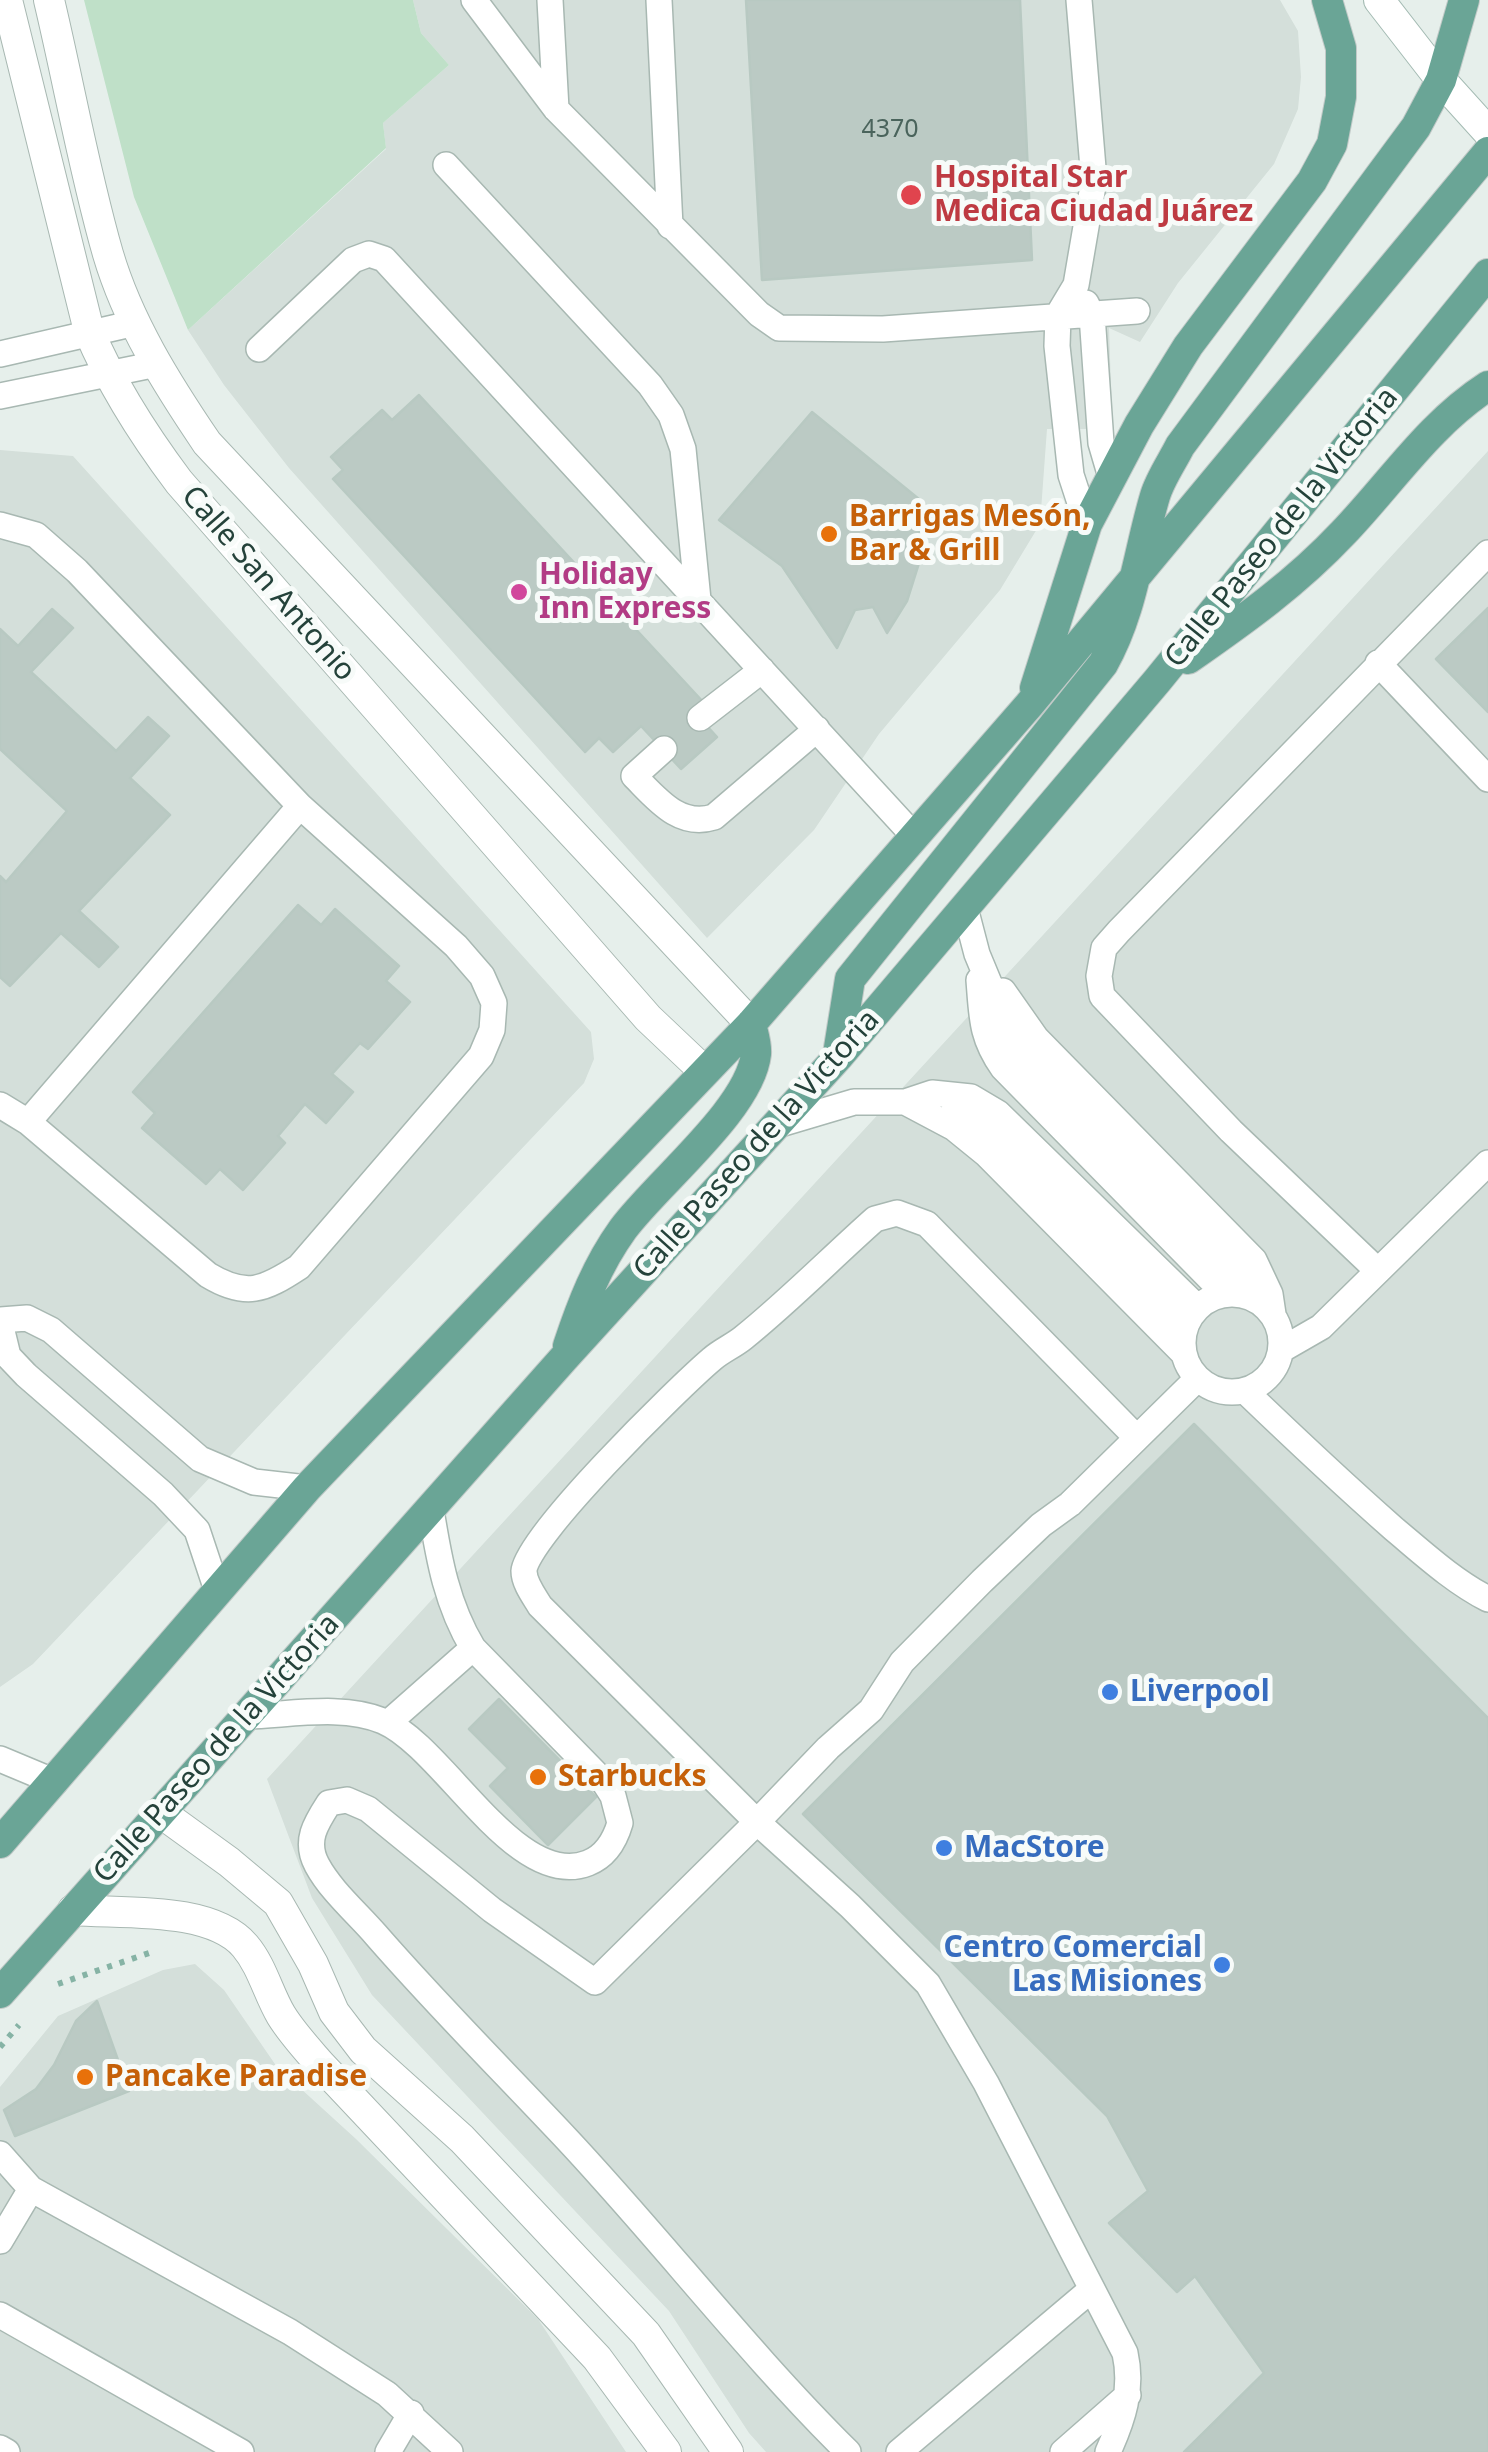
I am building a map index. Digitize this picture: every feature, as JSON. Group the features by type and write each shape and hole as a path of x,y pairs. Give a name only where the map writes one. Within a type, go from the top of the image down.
{"main road":[{"path":"1029,706 1087,524 1138,424 1188,346 1312,181 1332,144 1341,97 1341,48 1327,0"},
{"path":"838,1058 850,979 1103,664 1118,638 1156,492 1180,446 1416,128 1441,80 1464,0"},
{"path":"0,1842 307,1488 751,1024 1029,706 1488,152"},
{"name":"Calle Paseo de la Victoria","path":"0,1992 564,1358 838,1058 1157,681 1488,274"},
{"path":"1157,681 1279,595 1347,530 1428,435 1488,386"},
{"path":"564,1358 587,1289 624,1229 749,1080 757,1051 751,1024"}],"street":[{"name":"Calle San Antonio","path":"7,0 89,331 108,376 143,434 179,482 648,1018 704,1071"},
{"name":"Calle San Antonio","path":"49,0 108,255 135,323 207,443 751,1024"},
{"path":"1379,0 1441,80 1488,132"},
{"path":"160,1812 278,1903 348,2032 462,2139 646,2334 728,2452"},
{"path":"73,1910 195,1918 232,1934 246,1946 281,2015 320,2064 597,2358 666,2452"}],"lane":[{"path":"474,0 556,108 758,314 779,328 883,329 1137,311"},
{"path":"550,0 556,108"},
{"path":"659,0 670,226"},
{"path":"1079,0 1094,180 1076,285 1058,315 1058,376 1071,474 1087,524"},
{"path":"446,165 650,385 671,415 683,449 698,600"},
{"path":"260,348 353,260 368,254 384,259 915,836"},
{"path":"1076,285 1092,315 1100,443 1111,477"},
{"path":"0,354 135,323"},
{"path":"0,396 157,364"},
{"path":"0,524 36,535 77,571 300,806 456,946 482,976 494,1002 492,1030 482,1056 299,1267 274,1283 254,1289 232,1289 208,1275 28,1122 0,1106"},
{"path":"1378,1271 1154,1054 1102,996 1099,976 1104,948 1488,552"},
{"path":"1378,662 1488,779"},
{"path":"700,718 762,670"},
{"path":"664,749 634,776 675,814 698,822 714,817 817,730"},
{"path":"28,1122 300,806"},
{"path":"964,908 977,954 1016,1048 1226,1260 1237,1294"},
{"path":"905,1102 954,1128 986,1154 1182,1352 1197,1379 1220,1391 1245,1391 1262,1382 1275,1368 1281,1334 1272,1314 1270,1294 1254,1260 1036,1038 977,954"},
{"path":"780,1124 854,1102 905,1102 932,1093 971,1097 998,1112 1191,1316"},
{"path":"1281,1350 1321,1327 1488,1163"},
{"path":"1108,2452 1128,2395 1130,2376 1125,2353 986,2084 928,1984 757,1822 540,1606 529,1589 524,1570 534,1546 568,1506 712,1358 743,1338 875,1219 897,1213 927,1224 1136,1437"},
{"path":"1182,1352 1191,1316 1210,1298 1237,1294 1272,1314"},
{"path":"217,1590 196,1530 163,1494 8,1356 0,1321 27,1318 52,1330 200,1459 254,1482 307,1488"},
{"path":"848,2452 800,2406 588,2162 410,1975 317,1865 310,1844 314,1826 329,1803 347,1800 368,1809 492,1910 595,1982 828,1748 872,1710 915,1648 1197,1379"},
{"path":"1245,1391 1413,1545 1488,1599"},
{"path":"246,1716 352,1713 388,1722 538,1859 568,1868 597,1859 609,1848 620,1823 613,1796 604,1782 473,1648 450,1604 432,1510"},
{"path":"388,1722 473,1648"},
{"path":"0,1759 55,1782"},
{"path":"0,2154 31,2190 290,2332 387,2394 450,2452"},
{"path":"0,2241 31,2190"},
{"path":"900,2452 1092,2289"},
{"path":"0,2315 240,2452"},
{"path":"1063,2452 1128,2395"},
{"path":"388,2452 410,2414"},
{"path":"0,2448 7,2452"}],"path":[{"path":"52,1986 170,1946"},
{"path":"0,2046 26,2016"}],"shaded area":[{"path":"413,0 1280,0 1298,31 1298,109 1274,164 1178,283 1140,342 1109,328 1112,416 1086,429 1047,429 1040,524 1000,590 879,734 814,830 707,938 289,468 224,385 188,330 386,149 383,123 449,65 421,33"},
{"path":"0,450 73,456 591,1032 594,1059 584,1083 33,1664 0,1687"},
{"path":"1488,451 1488,2452 766,2452 749,2433 669,2311 372,1995 312,1898 267,1779"},
{"path":"195,1964 224,1990 277,2067 356,2139 538,2319 626,2452 0,2452 0,2087 58,2016 163,1970"}],"green space":[{"path":"84,0 413,0 421,33 449,65 383,123 386,148 188,330 134,197"}],"building":[{"name":"Hospital Star Medica Ciudad Juárez","path":"746,0 1020,0 1032,260 762,280"},
{"name":"Holiday Inn Express","path":"419,395 705,704 695,713 717,737 681,769 641,726 613,752 599,738 585,752 333,479 343,470 331,457 382,410 392,420"},
{"name":"Barrigas Mesón, Bar & Grill","path":"812,412 925,504 915,520 924,547 907,601 887,633 873,607 855,610 837,648 782,566 719,520"},
{"path":"1488,608 1488,712 1436,659"},
{"path":"52,609 73,628 31,672 116,751 148,717 169,736 130,778 170,815 79,911 118,947 99,967 61,933 10,986 0,977 0,876 6,882 67,811 0,749 0,629 18,646"},
{"path":"298,905 321,925 335,909 399,966 386,981 410,1002 368,1049 360,1043 332,1074 353,1092 326,1123 305,1104 278,1136 285,1143 243,1190 220,1169 206,1184 142,1128 155,1113 133,1092"},
{"name":"Centro Comercial Las Misiones","path":"1194,1424 1488,1718 1488,2452 1184,2452 1264,2373 1195,2276 1177,2292 1109,2223 1148,2191 1107,2116 803,1814"},
{"name":"Starbucks","path":"499,1699 596,1797 548,1845 490,1786 508,1768 469,1729"},
{"name":"Pancake Paradise","path":"97,2001 129,2091 15,2136 4,2110 36,2089 54,2065 76,2021"}],"place":[{"name":"Hospital Star Medica Ciudad Juárez","path":"911,195"},
{"name":"Barrigas Mesón, Bar & Grill","path":"829,534"},
{"name":"Holiday Inn Express","path":"519,592"},
{"name":"Liverpool","path":"1110,1692"},
{"name":"Starbucks","path":"538,1777"},
{"name":"MacStore","path":"944,1848"},
{"name":"Centro Comercial Las Misiones","path":"1222,1965"},
{"name":"Pancake Paradise","path":"85,2077"}]}
